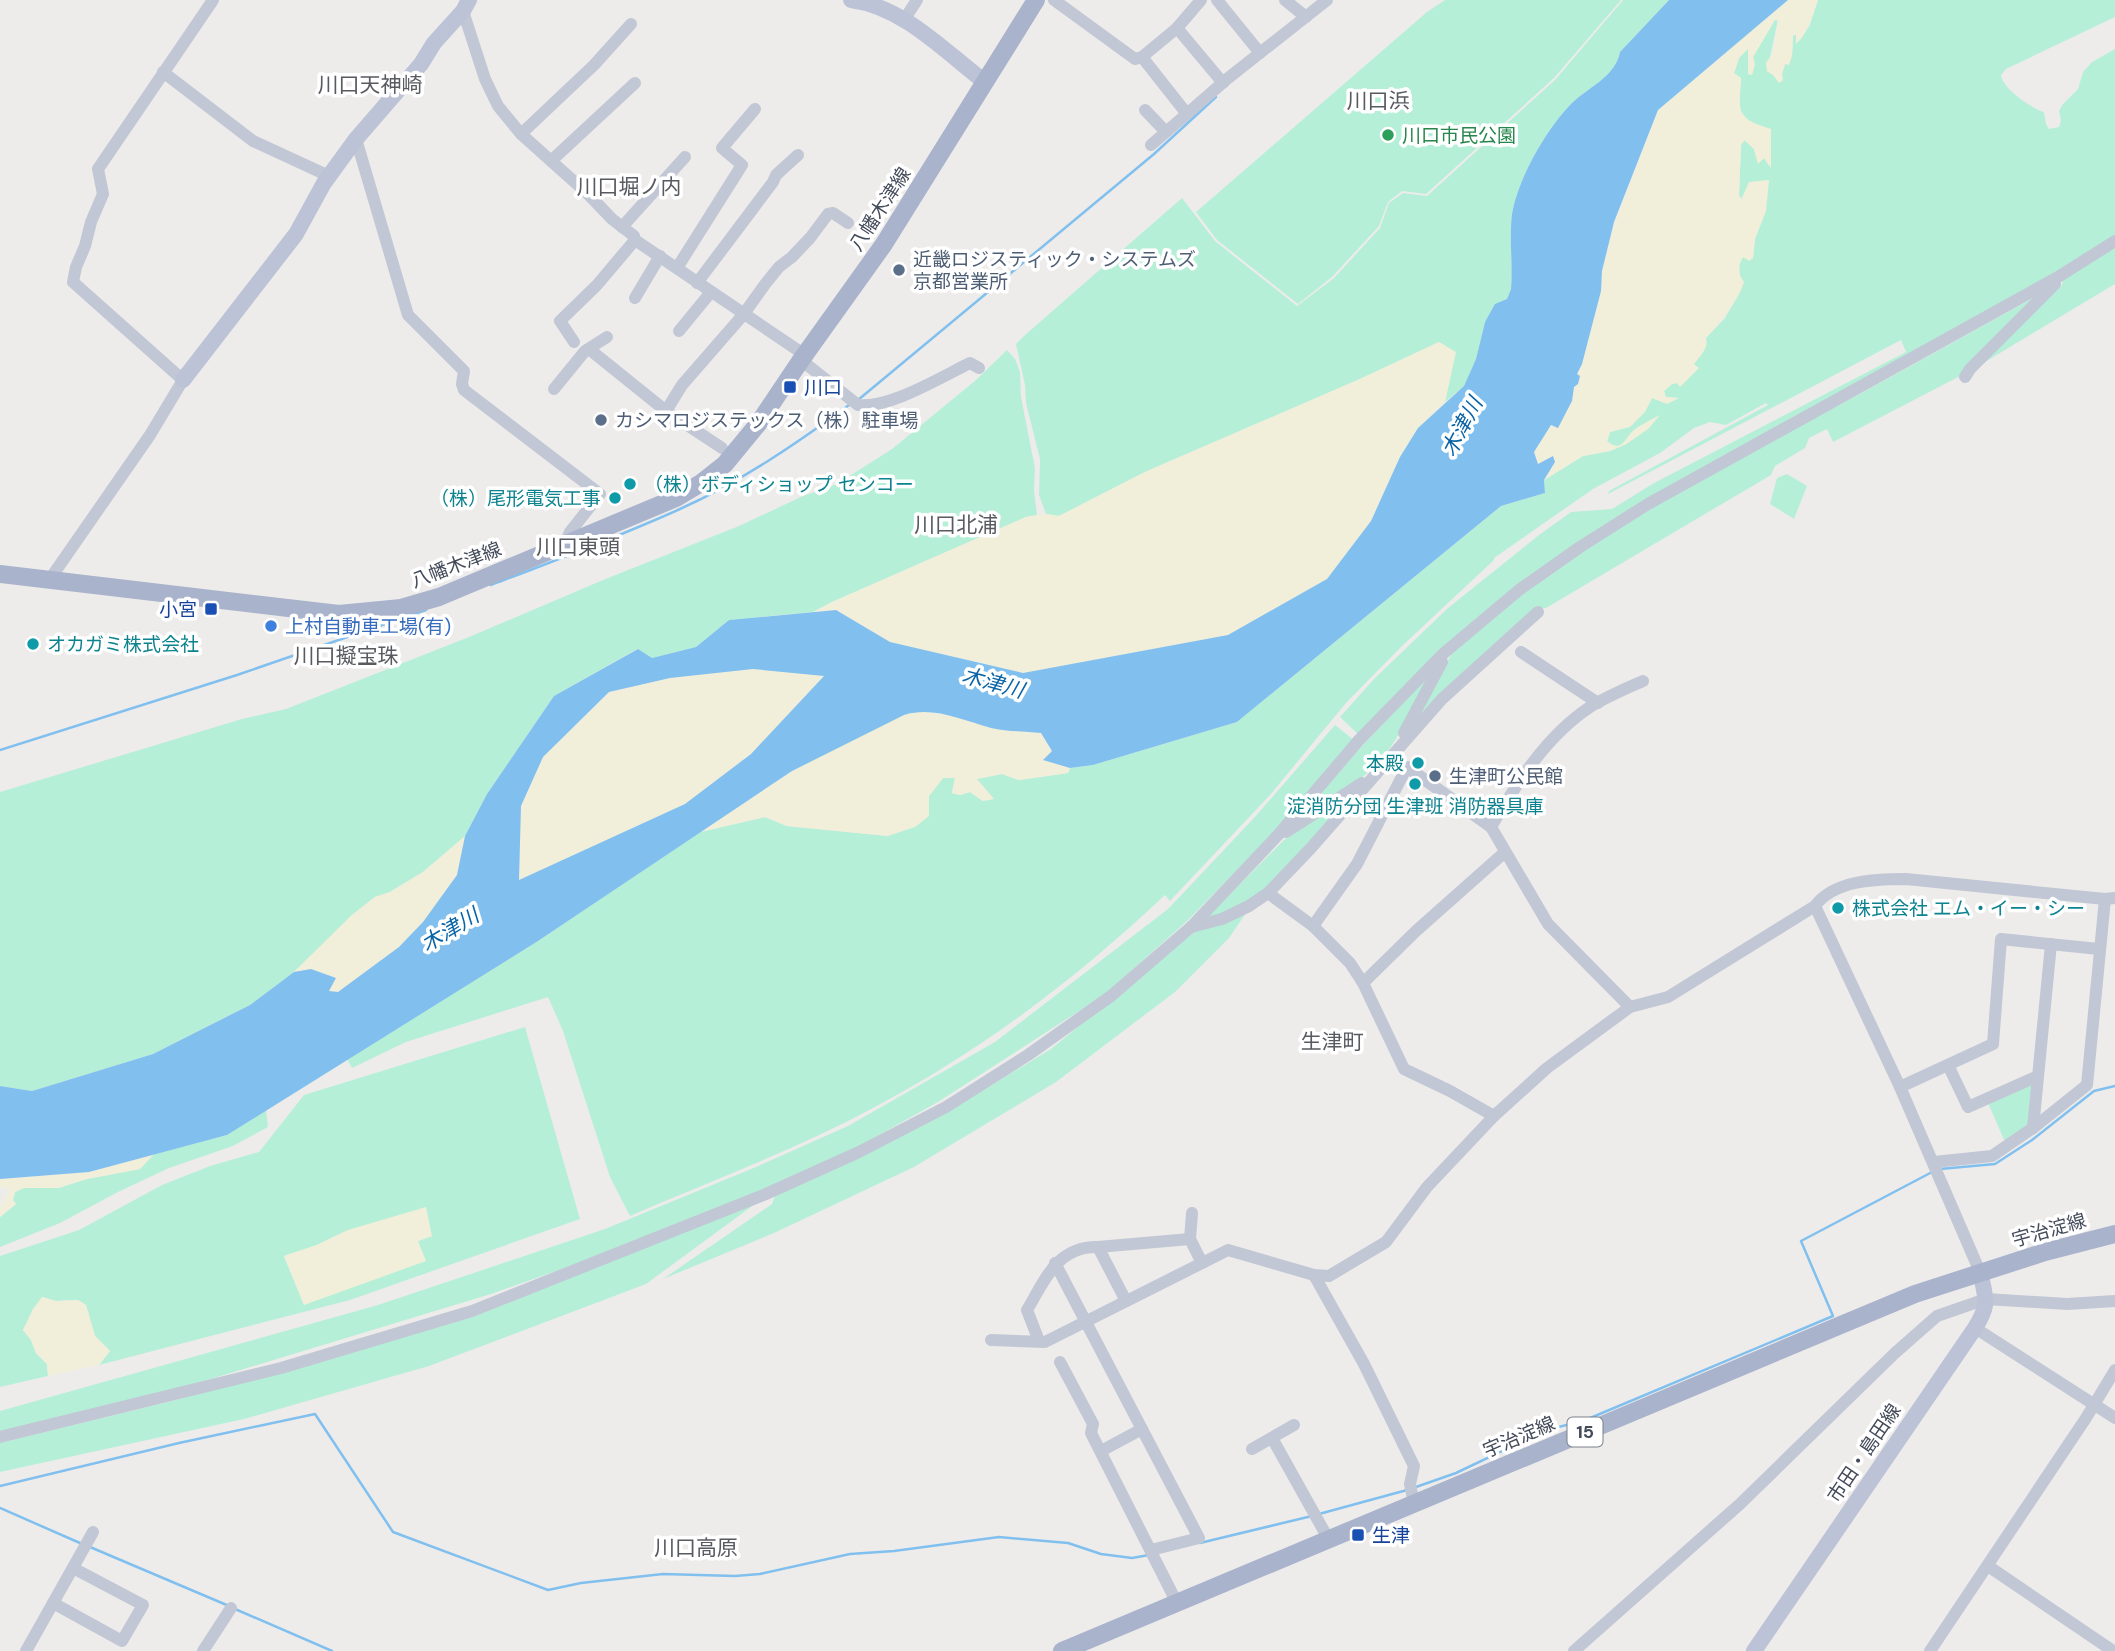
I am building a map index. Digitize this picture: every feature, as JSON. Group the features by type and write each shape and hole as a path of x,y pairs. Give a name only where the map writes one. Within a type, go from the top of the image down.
{"main road":[{"name":"八幡木津線","path":"0,574 339,614 401,608 439,597 676,498 725,464 758,424 884,244 1036,0"},
{"name":"宇治淀線","path":"1062,1651 1914,1294 2045,1252 2115,1234"}],"street":[{"path":"183,380 74,282 76,267 103,194 98,169 213,0"},
{"path":"851,0 887,10 904,20 985,82"},
{"path":"904,20 917,0"},
{"path":"1054,0 1135,59 1142,57 1177,27 1201,0"},
{"path":"1217,0 1261,53"},
{"path":"1285,0 1306,17"},
{"path":"1151,145 1327,0"},
{"path":"466,6 485,79 498,106 521,134 634,236 635,240 803,358 858,405 877,405 914,391 970,363 979,368"},
{"path":"50,579 149,435 183,380 296,234 329,176 356,139 421,64 434,43 466,6"},
{"path":"521,134 594,65 631,24"},
{"path":"1177,27 1223,83"},
{"path":"1142,57 1188,114"},
{"path":"163,72 253,141 329,176"},
{"path":"551,161 635,83"},
{"path":"677,268 742,165 722,148 755,109"},
{"path":"1145,110 1166,132"},
{"path":"356,139 408,315 464,371 464,390 600,494 570,532 564,545"},
{"path":"697,283 776,175 798,155"},
{"path":"622,227 685,158"},
{"path":"666,411 682,385 743,315 779,267 810,238 828,214 833,212 848,223"},
{"path":"574,342 560,321 597,285 635,240"},
{"path":"0,1437 281,1368 472,1311 766,1194 859,1152 946,1107 1028,1055 1111,996 1191,928 1279,834 1359,740 1444,653 1518,590 1648,504 2058,277 2115,241"},
{"path":"635,298 660,256"},
{"path":"1965,377 2055,285 2058,277"},
{"path":"679,331 710,292"},
{"path":"553,327 722,449"},
{"path":"554,389 587,350 607,337"},
{"path":"1191,928 1222,919 1268,893 1442,699 1538,612"},
{"path":"1521,652 1598,703"},
{"path":"1279,834 1289,831 1359,786 1371,772 1385,764 1446,657 1444,653"},
{"path":"1491,827 1514,788 1569,723 1598,703 1643,681"},
{"path":"1385,764 1397,772 1407,766"},
{"path":"1407,766 1491,827 1548,923 1630,1007"},
{"path":"1313,926 1357,863 1407,766"},
{"path":"1363,983 1506,852"},
{"path":"991,1340 1045,1342 1228,1250 1314,1275 1329,1276 1386,1242 1427,1187 1494,1116 1547,1068 1630,1007 1668,997 1815,906 1820,899 1847,886 1890,879 2110,899 2099,949 2087,1085 2033,1128 1992,1156 1934,1162"},
{"path":"1268,893 1313,926 1350,963 1363,983 1404,1069 1451,1091 1494,1116"},
{"path":"1815,906 1934,1162 1980,1272 1986,1299"},
{"path":"1900,1087 1993,1044 2001,939 2099,949"},
{"path":"2033,1128 2050,944"},
{"path":"1948,1065 1968,1107 2038,1076"},
{"path":"1192,1213 1190,1240 1202,1264"},
{"path":"1039,1341 1027,1310 1055,1263 1084,1247 1190,1240"},
{"path":"1098,1247 1126,1301"},
{"path":"1055,1263 1199,1538 1151,1550"},
{"path":"1314,1275 1364,1364 1414,1466 1410,1484 1414,1504"},
{"path":"1574,1651 1740,1504 1895,1353 1937,1316 1986,1299 2067,1304 2115,1301"},
{"name":"市田・島田線","path":"1757,1650 1975,1328 1984,1312 1986,1299"},
{"path":"1975,1328 2115,1418"},
{"path":"1060,1362 1093,1424 1091,1433 1177,1603"},
{"path":"1930,1651 1989,1566 2115,1370"},
{"path":"1252,1449 1294,1425"},
{"path":"1101,1451 1142,1429"},
{"path":"1272,1438 1329,1540"},
{"path":"26,1651 93,1532"},
{"path":"1989,1566 2113,1651"},
{"path":"53,1603 122,1642 143,1605 73,1568"},
{"path":"203,1651 232,1608"}],"green space":[{"name":"川口市民公園","path":"1445,0 1621,0 1554,78 1426,194 1402,191 1388,202 1379,226 1332,277 1298,304 1217,240 1196,212 1427,12"},
{"path":"1623,0 1669,0 1620,52 1606,76 1570,105 1551,128 1526,171 1512,214 1511,289 1507,299 1485,322 1476,359 1464,386 1445,402 1455,352 1439,342 1145,472 1059,516 1046,514 1039,495 1040,459 1026,403 1016,344 1025,335 1182,198 1215,241 1297,306 1334,278 1380,228 1389,203 1403,193 1427,196 1555,80"},
{"path":"1818,0 2115,0 2115,17 2006,69 2001,75 2006,86 2018,97 2044,112 2049,129 2059,127 2059,111 2078,89 2083,72 2092,62 2115,49 2115,240 1544,568 1361,737 1340,717 1374,679 1448,608 1571,512 1612,509 1654,483 1906,352 1901,340 1608,494 1609,491 1768,405 1766,403 1726,425 1710,422 1694,428 1660,453 1593,489 1494,558 1401,647 1346,703 1270,795 1170,901 1165,895 1062,984 989,1038 913,1086 814,1138 630,1216 610,1177 563,1031 548,997 406,1042 352,1068 347,1059 538,941 700,832 765,817 787,826 888,836 929,796 943,778 955,778 952,793 960,795 970,792 983,801 984,789 976,779 1002,774 1019,780 1068,773 1070,768 1093,765 1237,722 1501,506 1545,493 1544,480 1583,456 1610,451 1626,444 1648,429 1658,416 1635,429 1619,446 1607,441 1610,432 1636,421 1652,398 1660,401 1677,398 1665,397 1664,391 1672,384 1677,383 1680,386 1706,338 1725,318 1741,290 1739,264 1743,256 1753,258 1759,225 1739,195 1741,145 1744,140 1754,149 1758,163 1764,158 1770,167 1749,122 1739,109 1741,79 1734,73 1739,58 1748,48 1748,74 1753,57 1775,19 1778,20 1767,71 1773,75 1782,74 1785,64 1792,56 1793,36 1809,27"},
{"path":"2115,247 2115,284 1975,368 2062,285 2063,279"},
{"path":"2053,287 1964,374 1833,442 1827,429 1809,438 1805,448 1775,466 1771,475 1546,608 1537,609 1409,730 1453,651 1519,594 1588,545 1679,491"},
{"path":"1007,350 1015,359 1020,372 1021,397 1035,468 1037,515 1026,517 813,612 729,620 696,647 652,658 637,649 554,696 487,794 465,836 423,872 390,892 375,897 352,915 294,972 250,1005 153,1054 32,1091 0,1086 0,792 242,719 286,709 469,637 837,484 892,449 976,380"},
{"path":"1787,474 1807,486 1794,519 1770,504 1777,478"},
{"path":"1433,670 1405,725 1385,755 1354,784 1291,828 1361,747"},
{"path":"1335,725 1354,740 1274,833 1186,922 1104,995 938,1102 861,1145 768,1188 616,1250 491,1294 165,1393 0,1434 0,1411 378,1305 605,1229 848,1126 995,1042 1168,909 1254,818"},
{"path":"1358,790 1266,890 1250,901 1203,921 1284,840"},
{"path":"1248,910 1229,938 1175,992 1056,1082 914,1167 774,1233 663,1279 772,1204 776,1193 947,1112 1051,1049 1194,932"},
{"path":"525,1027 580,1219 350,1300 99,1365 110,1351 95,1336 86,1305 78,1300 56,1301 42,1297 23,1330 36,1353 47,1364 48,1376 0,1387 0,1256 79,1230 162,1185 210,1166 259,1152 304,1095","holes":["348,1230 432,1236 418,1241 304,1305 284,1256 317,1245"]},
{"path":"2035,1081 2030,1122 2026,1129 2005,1142 1988,1103"},
{"path":"266,1110 268,1127 233,1146 169,1168 60,1223 0,1247 0,1217 16,1204 13,1200 15,1192 24,1188 58,1188 87,1179 140,1169 154,1154 227,1135"},
{"path":"755,1204 646,1284 429,1366 244,1419 0,1472 0,1443 176,1400 477,1315"}],"sand":[{"path":"1788,0 1818,0 1807,29 1796,44 1796,34 1793,36 1792,56 1789,65 1785,64 1783,80 1779,83 1767,71 1766,63 1773,53 1778,21 1775,20 1753,57 1755,64 1752,75 1748,74 1748,49 1739,58 1734,73 1741,78 1740,107 1745,117 1771,129 1771,168 1764,158 1758,164 1754,149 1745,140 1741,145 1741,200 1749,182 1769,180 1766,211 1755,239 1753,258 1749,261 1743,257 1740,263 1739,273 1744,282 1738,297 1706,338 1705,349 1694,364 1699,368 1680,387 1677,383 1672,384 1664,391 1666,397 1679,398 1667,404 1652,398 1645,412 1630,427 1610,432 1607,442 1620,445 1634,430 1660,415 1648,429 1610,451 1583,456 1544,480 1555,462 1553,457 1538,464 1534,452 1551,425 1557,428 1572,401 1601,291 1602,271 1615,222 1658,110"},
{"path":"1439,342 1456,352 1445,402 1418,428 1400,457 1371,521 1327,579 1228,635 1023,673 890,642 836,610 813,612 1026,517 1046,514 1059,516 1145,472"},
{"path":"753,669 825,676 751,754 685,804 519,880 521,806 543,757 610,692 670,678"},
{"path":"918,710 994,728 1041,733 1052,752 1044,760 1070,768 1068,773 1019,780 1002,774 977,779 994,799 983,801 970,792 960,795 952,793 955,778 943,778 929,796 929,816 915,827 888,836 787,826 765,817 700,832 792,771 889,721"},
{"path":"465,836 457,875 423,922 399,947 338,992 328,992 335,978 311,969 294,972 352,915 375,897 390,892 423,872"},
{"path":"154,1154 140,1169 87,1179 58,1188 24,1188 15,1192 13,1200 16,1204 0,1217 0,1208 9,1190 0,1187 0,1179 89,1172"},
{"path":"426,1207 432,1236 418,1241 426,1261 304,1305 284,1256 317,1245 348,1230"},
{"path":"42,1297 56,1301 78,1300 86,1305 95,1336 110,1351 99,1365 48,1376 47,1364 36,1353 23,1330"}],"water":[{"name":"木津川","path":"1669,0 1788,0 1658,110 1614,222 1602,271 1601,291 1572,401 1558,428 1551,425 1534,452 1538,464 1553,456 1555,462 1544,480 1545,493 1501,506 1237,722 1093,765 1070,768 1043,760 1052,751 1041,733 997,729 937,713 904,715 792,771 538,941 227,1135 89,1172 0,1179 0,1086 32,1091 153,1054 250,1005 294,972 311,969 336,978 329,991 338,992 399,947 423,922 457,875 465,836 487,794 554,696 638,649 652,658 696,647 729,620 836,610 890,642 1023,673 1228,635 1327,579 1371,521 1400,457 1418,428 1464,386 1476,359 1485,322 1495,304 1507,299 1511,289 1512,214 1526,171 1561,116 1570,105 1606,76 1620,52","holes":["753,669 824,676 751,754 685,804 519,880 521,806 543,757 609,692 670,678"]}],"waterway":[{"path":"858,400 1154,154 1216,97"},
{"path":"491,585 610,539 724,487 767,462 849,405"},
{"path":"0,750 237,675 426,610"},
{"path":"1940,1169 1995,1164 2032,1140 2094,1091 2115,1086"},
{"path":"1416,1487 1456,1473 1546,1430 1583,1421 1833,1316 1801,1241 1934,1171"},
{"path":"0,1486 315,1414 393,1532 548,1590 581,1583 663,1574 760,1574 850,1554 999,1537 1068,1543 1101,1554 1132,1558 1149,1555"},
{"path":"1319,1514 1407,1490"},
{"path":"0,1508 80,1543"},
{"path":"1200,1543 1312,1516"},
{"path":"90,1547 229,1606"},
{"path":"235,1609 332,1651"}],"place":[{"name":"川口市民公園","path":"1388,135"},
{"name":"近畿ロジスティック・システムズ 京都営業所","path":"899,270"},
{"name":"川口","path":"790,387"},
{"name":"カシマロジステックス（株）駐車場","path":"601,420"},
{"name":"（株）ボディショップ センコー","path":"630,484"},
{"name":"（株）尾形電気工事","path":"615,498"},
{"name":"小宮","path":"211,609"},
{"name":"上村自動車工場(有)","path":"271,626"},
{"name":"オカガミ株式会社","path":"33,644"},
{"name":"本殿","path":"1418,763"},
{"name":"生津町公民館","path":"1435,776"},
{"name":"淀消防分団 生津班 消防器具庫","path":"1415,784"},
{"name":"株式会社 エム・イー・シー","path":"1838,908"},
{"name":"生津","path":"1358,1535"}],"district":[{"name":"川口天神崎","path":"370,85"},
{"name":"川口浜","path":"1378,101"},
{"name":"川口堀ノ内","path":"629,187"},
{"name":"川口北浦","path":"956,525"},
{"name":"川口東頭","path":"578,547"},
{"name":"川口擬宝珠","path":"346,656"},
{"name":"生津町","path":"1332,1042"},
{"name":"川口高原","path":"696,1548"}]}
